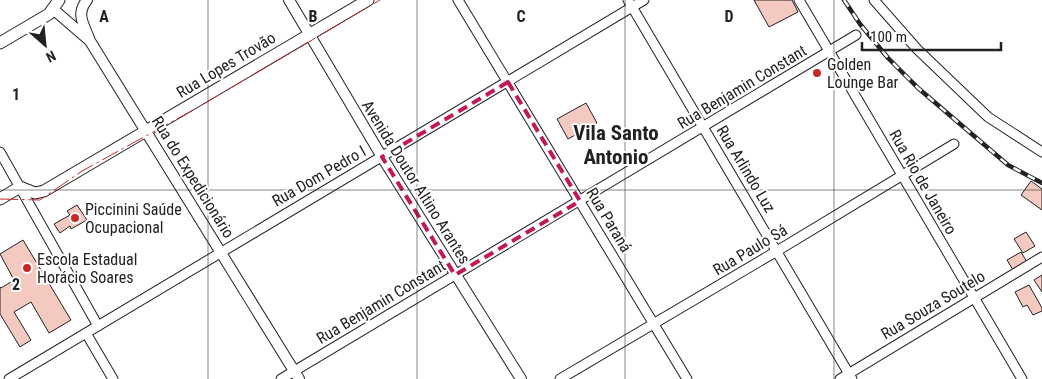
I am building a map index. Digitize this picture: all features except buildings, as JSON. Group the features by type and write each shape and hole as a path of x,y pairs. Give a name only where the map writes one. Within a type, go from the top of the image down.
{"main road":[{"name":"Rua Lopes Trovão","path":"20,187 35,193 44,191 368,0"},
{"path":"0,43 49,14 55,3"},
{"path":"0,198 20,187"}],"street":[{"path":"87,0 81,8 81,19 90,41"},
{"name":"Avenida Doutor Altino Arantes","path":"289,0 382,157 521,379"},
{"name":"Rua Paraná","path":"458,0 687,379"},
{"name":"Rua Dom Pedro I","path":"10,379 508,82 630,4 644,0"},
{"name":"Rua Rio de Janeiro","path":"799,0 1022,379"},
{"path":"874,0 917,49 988,118 1042,152"},
{"name":"Rua do Expedicionário","path":"55,3 90,41 297,375"},
{"name":"Rua Arlindo Luz","path":"630,4 850,376"},
{"name":"Rua Benjamin Constant","path":"281,379 297,375 456,275 856,35"},
{"name":"Rua Paulo Sá","path":"560,379 954,144"},
{"path":"0,152 98,326"},
{"name":"Rua Souza Soutelo","path":"840,379 850,376 1042,257"},
{"path":"86,333 114,379"}],"highlighted area":[{"path":"508,82 580,201 455,275 382,157"}],"railway":[{"path":"844,0 860,24 888,58 918,88 1008,165 1042,183"}],"power":[{"path":"0,199 40,200 82,171 195,109 380,0"}],"place":[{"name":"Golden Lounge Bar","path":"817,73"},
{"name":"Piccinini Saúde Ocupacional","path":"75,218"},
{"name":"Escola Estadual Horácio Soares","path":"27,268"}],"district":[{"name":"Vila Santo Antonio","path":"616,145"}]}
